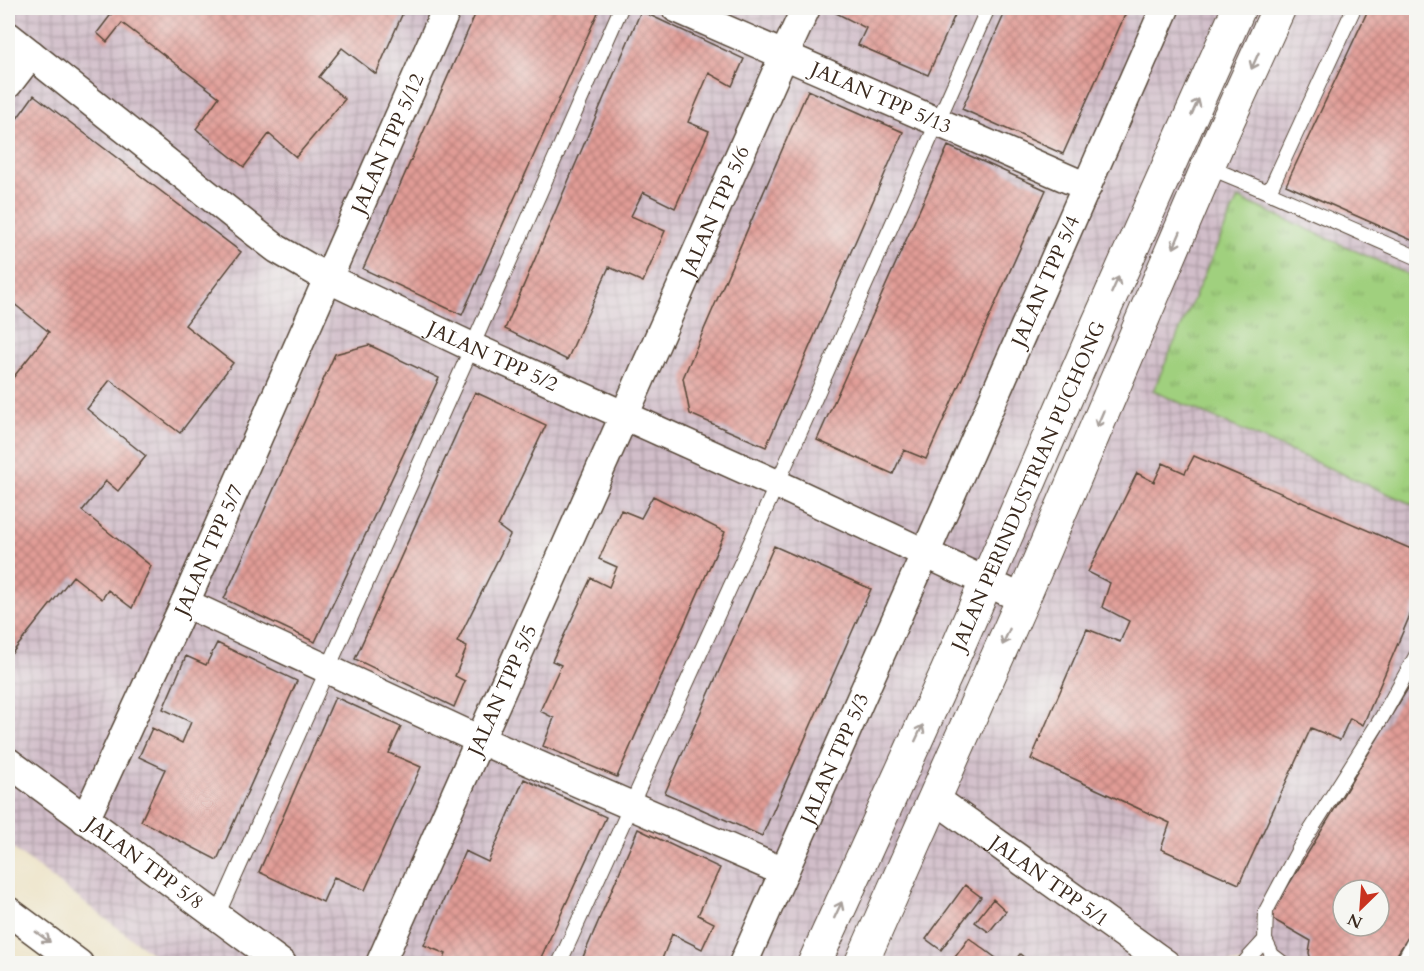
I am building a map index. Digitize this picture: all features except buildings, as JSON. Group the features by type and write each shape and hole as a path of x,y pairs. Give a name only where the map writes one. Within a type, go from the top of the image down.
{"street":[{"name":"JALAN TPP 5/12","path":"327,278 447,8"},
{"name":"JALAN TPP 5/13","path":"676,8 1087,187"},
{"name":"JALAN TPP 5/6","path":"624,416 806,8"},
{"name":"JALAN TPP 5/4","path":"925,554 1165,8"},
{"name":"JALAN PERINDUSTRIAN PUCHONG","path":"814,963 987,583 1098,324 1239,8"},
{"name":"JALAN PERINDUSTRIAN PUCHONG","path":"861,963 1023,599 1208,167 1279,8"},
{"name":"JALAN TPP 5/2","path":"8,36 277,249 327,278 472,347 777,484 1023,599"},
{"path":"8,84 31,54"},
{"name":"JALAN TPP 5/7","path":"85,820 185,603 327,278"},
{"name":"JALAN TPP 5/5","path":"380,963 624,416"},
{"name":"JALAN TPP 5/3","path":"743,963 925,554"},
{"path":"185,603 480,740 784,872"},
{"name":"JALAN TPP 5/8","path":"8,762 282,963"},
{"name":"JALAN TPP 5/1","path":"934,798 1166,963"},
{"path":"8,911 79,963"}],"lane":[{"path":"217,916 621,8"},
{"path":"559,963 777,484 988,8"},
{"path":"1269,192 1354,8"},
{"path":"1208,167 1416,257"},
{"path":"1284,963 1272,955 1265,940 1266,911 1300,847 1382,717 1416,656"},
{"path":"1402,963 1416,938"},
{"path":"1243,963 1265,940"}],"shaded area":[{"path":"8,8 1416,8 1416,963 164,963 8,845"}],"green space":[{"path":"1238,198 1416,278 1416,506 1153,391"}]}
